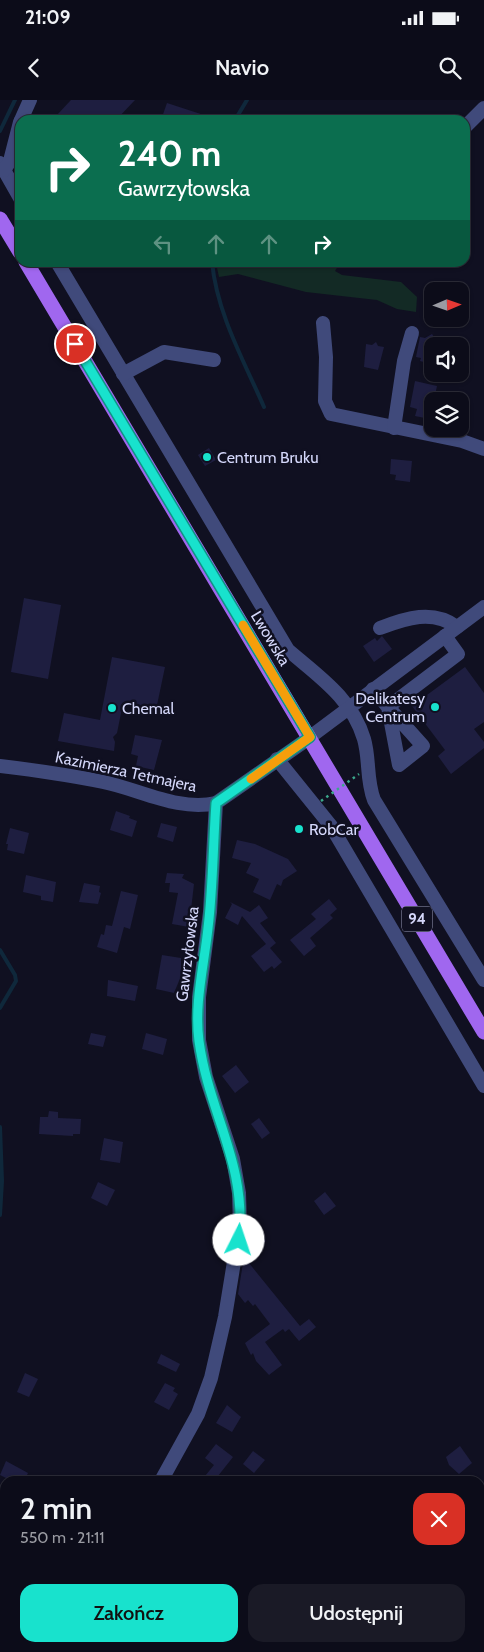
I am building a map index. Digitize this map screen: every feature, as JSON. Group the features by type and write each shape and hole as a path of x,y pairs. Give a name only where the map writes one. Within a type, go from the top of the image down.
{"main road":[{"path":"0,219 15,244"},
{"name":"Lwowska","path":"29,267 484,1032"}],"street":[{"path":"23,115 30,100"},
{"path":"470,122 484,108"},
{"path":"15,141 10,161 2,166 15,189"},
{"path":"60,267 288,650 331,685 348,708 364,740 369,788 374,800 484,980"},
{"path":"323,323 326,357 325,400 331,414 462,441 484,449"},
{"path":"394,428 404,361 412,333"},
{"path":"123,374 164,352 214,360"},
{"path":"216,803 310,737 484,607"},
{"path":"380,628 406,619 427,617 445,618 457,627"},
{"path":"373,689 388,707 458,654 445,636"},
{"path":"277,759 332,826 484,1086"},
{"name":"Kazimierza Tetmajera","path":"0,766 103,782 180,803 198,805 216,803"},
{"name":"Gawrzyłowska","path":"164,1476 198,1414 212,1378 230,1294 240,1225 239,1193 233,1159 206,1077 199,1040 199,997 210,912 216,803"}],"path":[{"path":"321,801 359,774"}],"green space":[{"path":"217,267 338,267 335,271 342,275 401,282 417,297 416,312 397,309 377,300 306,292 238,274 219,277"}],"building":[{"path":"71,100 135,100 121,115 57,115"},
{"path":"167,103 204,115 163,115"},
{"path":"420,337 424,338 424,362 420,361 421,358 416,357"},
{"path":"376,342 378,346 384,347 378,370 364,367 366,344 372,345"},
{"path":"415,381 437,386 436,392 424,392 424,418 415,416 417,409 410,407"},
{"name":"Centrum Bruku","path":"209,448 216,460 205,466 198,455"},
{"path":"391,459 412,461 410,482 395,480 396,475 390,474"},
{"path":"24,598 61,605 48,679 11,672"},
{"path":"382,636 392,649 374,662 363,646 375,638 377,641"},
{"name":"Chemal","path":"112,657 165,667 156,710 123,703 117,733 113,737 115,742 114,751 58,741 64,713 100,720"},
{"path":"465,667 484,693 484,722 474,729 484,742 484,748 451,774 438,756 445,750 412,706"},
{"path":"135,735 162,740 154,770 136,766 138,756 131,754"},
{"path":"116,811 130,816 129,818 137,821 132,837 110,830"},
{"path":"161,823 177,827 173,842 157,837"},
{"path":"10,828 29,833 24,854 7,850 8,844 6,844"},
{"path":"237,840 255,844 288,859 297,871 283,880 281,886 277,884 270,900 253,892 259,879 246,873 251,863 232,858"},
{"path":"167,873 184,874 182,878 194,884 189,927 172,924 178,893 169,892 170,883 165,883"},
{"path":"26,875 56,882 53,902 41,900 41,896 23,892"},
{"path":"84,883 100,886 99,892 101,893 98,904 79,902"},
{"path":"121,891 138,895 130,929 124,927 117,953 97,947 101,934 104,935 106,925 112,926"},
{"path":"329,899 337,909 330,915 333,918 310,938 316,946 304,956 290,940 316,919 311,914"},
{"path":"230,902 250,912 259,905 268,918 260,923 276,943 270,948 282,962 274,969 272,966 264,972 251,956 266,944 242,916 238,925 225,918 232,904"},
{"path":"162,955 181,958 181,976 174,993 156,989"},
{"path":"108,980 138,986 135,1001 107,996"},
{"path":"91,1033 106,1036 103,1047 88,1044"},
{"path":"146,1033 167,1039 163,1055 142,1049"},
{"path":"236,1065 249,1082 235,1093 222,1076"},
{"path":"49,1111 58,1112 58,1118 81,1119 80,1134 73,1134 73,1136 39,1134 40,1117 48,1117"},
{"path":"259,1118 270,1133 262,1139 251,1124"},
{"path":"104,1138 123,1142 120,1163 100,1160"},
{"path":"98,1182 115,1190 107,1206 91,1198"},
{"path":"325,1192 336,1206 324,1215 314,1201"},
{"path":"259,1231 266,1241 257,1248 250,1238"},
{"path":"244,1257 300,1326 309,1319 316,1327 299,1341 289,1329 285,1332 283,1329 265,1342 282,1365 269,1375 256,1361 253,1353 251,1355 245,1343 270,1324 255,1304 253,1306 248,1300 245,1303 238,1294"},
{"path":"161,1354 180,1364 176,1372 157,1363"},
{"path":"25,1373 38,1379 29,1397 17,1392"},
{"path":"165,1383 175,1388 173,1391 178,1394 169,1410 154,1402"},
{"path":"227,1405 241,1417 232,1432 216,1423"},
{"path":"216,1444 233,1457 218,1476 205,1476 214,1465 205,1458"},
{"path":"460,1446 472,1463 459,1474 449,1465 446,1457"},
{"path":"253,1451 265,1460 254,1473 243,1464"},
{"path":"6,1461 28,1473 26,1476 0,1475"}],"waterway":[{"path":"0,131 15,100"},
{"path":"238,115 247,100"},
{"path":"213,267 225,319 264,407"},
{"path":"0,950 15,975 16,981 0,1008"},
{"path":"0,1127 2,1181 0,1215"}],"slow traffic":[{"path":"243,625 310,737 251,779"}],"place":[{"name":"Centrum Bruku","path":"207,457"},
{"name":"Delikatesy Centrum","path":"435,707"},
{"name":"Chemal","path":"112,708"},
{"name":"RobCar","path":"299,829"}],"route":[{"path":"75,344 310,737 216,803 210,912 199,997 198,1029 206,1077 228,1142 236,1174 240,1210 239,1240"}]}
